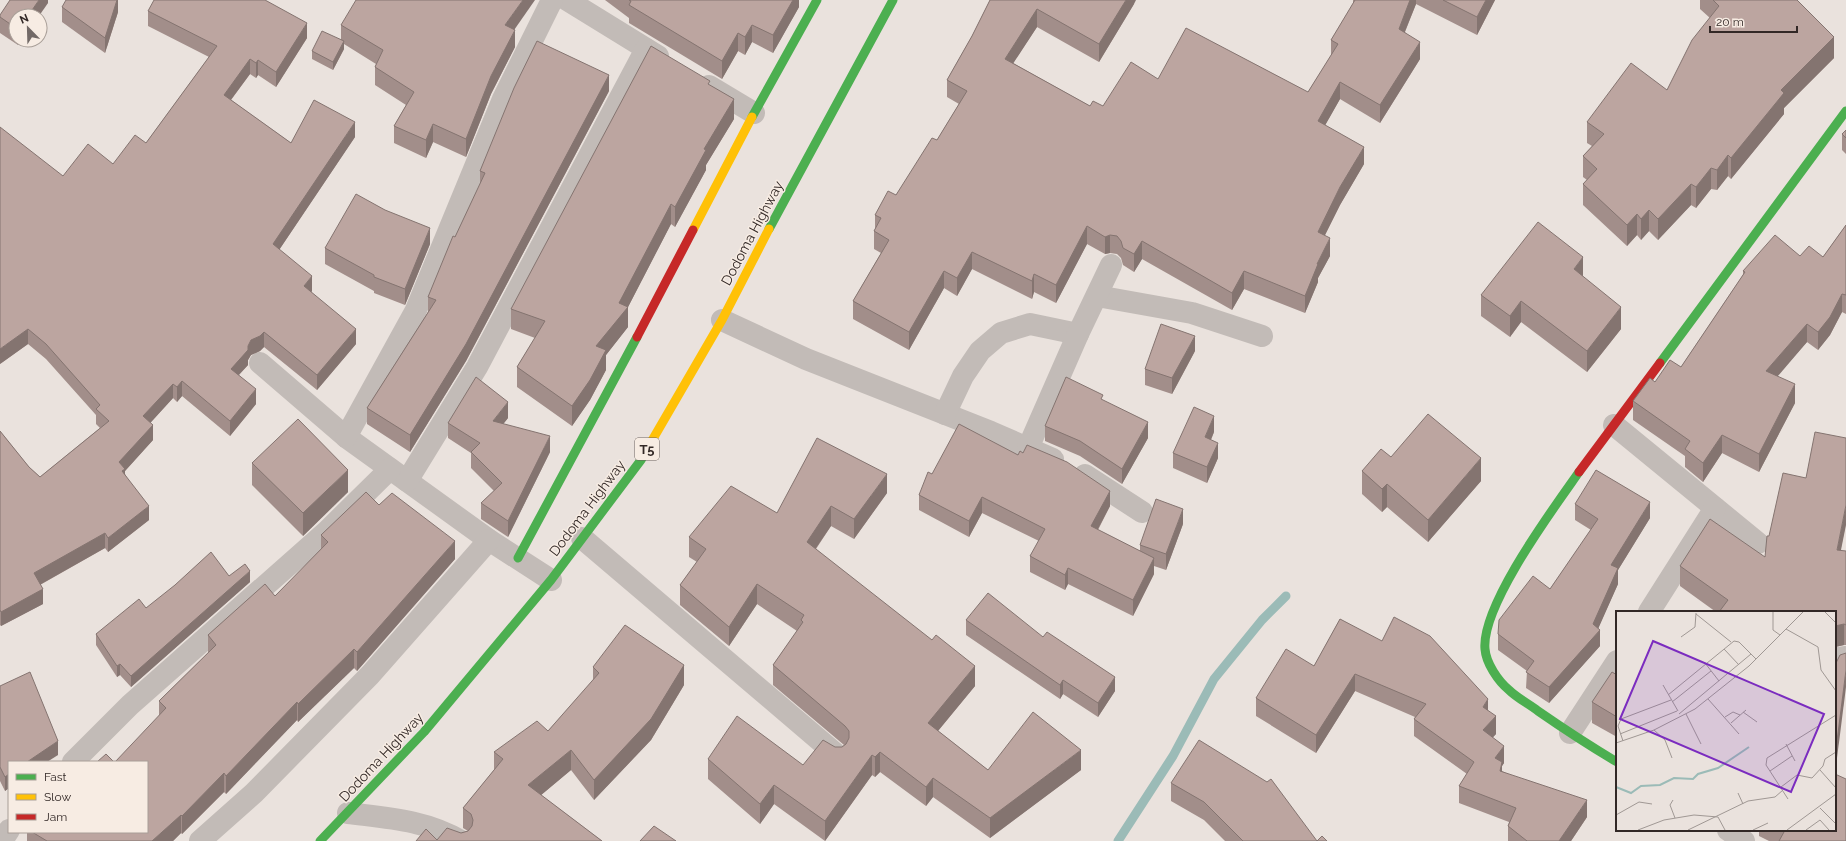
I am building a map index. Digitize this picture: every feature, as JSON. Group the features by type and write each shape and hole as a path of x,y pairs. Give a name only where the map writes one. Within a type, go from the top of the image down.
{"main road":[{"path":"518,558 593,421 754,113 817,0"},
{"name":"Dodoma Highway","path":"320,841 348,814 424,732 551,580 641,460 722,320 766,234 893,0"},
{"path":"1616,761 1570,733 1508,690 1491,667 1486,649 1488,623 1507,582 1549,515 1730,266 1846,111"}],"street":[{"path":"346,437 416,310 503,99 552,0"},
{"path":"567,0 673,65"},
{"path":"407,481 477,367 646,49"},
{"path":"693,77 754,113"},
{"path":"1028,448 1078,334 1112,265"},
{"path":"1097,296 1192,313 1262,336"},
{"path":"722,320 806,359 1073,467 1142,512"},
{"path":"945,414 963,376 980,350 1000,333 1030,324 1078,334"},
{"path":"260,363 346,437 489,540 551,580"},
{"path":"1614,425 1758,542"},
{"path":"74,761 130,705 326,532 390,469"},
{"path":"1650,611 1715,508"},
{"path":"582,538 837,755"},
{"path":"200,841 254,793 385,659 489,540"},
{"path":"1836,660 1846,657"},
{"path":"1570,733 1616,663"},
{"path":"348,814 405,820 444,831 461,841"},
{"path":"2,841 8,832"}],"building":[{"path":"10,0 39,0 34,8 8,8 8,22 0,17"},
{"path":"66,0 117,0 105,38 62,7"},
{"path":"154,0 265,0 307,23 276,72 258,60 256,63 250,59 224,95 291,143 314,100 355,122 273,244 312,276 304,286 356,329 317,375 264,332 260,336 251,340 248,350 231,369 256,389 230,421 182,381 177,387 173,384 143,416 153,425 119,462 125,469 122,471 149,506 108,538 105,533 34,573 43,589 1,612 0,431 29,467 40,477 109,421 96,409 100,405 46,344 28,329 0,349 0,127 63,176 88,144 113,164 135,135 146,143 217,46 148,11"},
{"path":"356,0 523,0 505,25 515,30 491,76 466,139 433,124 426,140 394,126 414,92 375,67 383,50 341,25"},
{"path":"629,0 793,0 773,35 752,25 745,37 738,33 722,61 629,5 631,1"},
{"path":"990,0 1126,0 1099,44 1037,9 1005,59 1090,106 1093,101 1103,106 1131,62 1158,79 1186,28 1308,92 1338,44 1331,40 1355,0 1410,0 1399,29 1420,42 1380,105 1340,82 1318,121 1364,147 1340,187 1318,232 1330,238 1317,264 1305,296 1244,271 1232,293 1142,241 1134,254 1123,248 1121,241 1117,236 1110,235 1105,237 1087,226 1056,285 1034,274 1032,281 972,252 957,278 944,271 909,332 853,301 889,240 874,231 881,218 875,215 888,191 896,195 932,138 937,140 967,91 947,80"},
{"path":"1443,0 1486,0 1477,17"},
{"path":"1713,0 1797,0 1834,37 1781,90 1784,93 1731,158 1728,155 1717,170 1711,168 1696,187 1691,184 1658,219 1649,210 1641,219 1637,214 1627,225 1583,184 1597,169 1583,156 1604,134 1587,122 1631,63 1667,90 1692,40 1719,6"},
{"path":"322,31 344,41 333,62 312,51"},
{"path":"537,41 609,75 466,344 410,435 367,408 436,300 428,297 453,236 455,237 485,173 480,171 514,88"},
{"path":"651,46 710,81 708,84 734,99 704,149 706,150 675,207 671,204 619,303 628,307 596,346 606,350 590,380 572,406 517,367 545,321 511,309"},
{"path":"1846,130 1846,138 1842,134"},
{"path":"356,194 385,210 430,228 405,289 374,277 374,275 325,248"},
{"path":"1538,222 1583,257 1574,269 1621,307 1587,351 1521,301 1510,316 1481,295"},
{"path":"1846,225 1846,295 1842,294 1830,317 1818,332 1807,324 1766,371 1795,384 1759,454 1722,435 1703,463 1685,449 1690,441 1633,401 1650,378 1655,382 1670,360 1681,367 1745,272 1743,271 1775,235 1800,256 1809,246 1823,257"},
{"path":"1161,324 1195,336 1172,378 1145,369"},
{"path":"476,377 508,402 493,421 550,436 508,521 481,503 502,483 471,452 480,443 448,423"},
{"path":"1066,377 1103,395 1101,399 1148,422 1122,469 1080,441 1045,426"},
{"path":"1194,407 1214,416 1205,437 1218,443 1207,467 1173,453"},
{"path":"1428,414 1481,458 1428,520 1387,484 1382,489 1362,471 1381,449 1391,457"},
{"path":"298,419 348,470 303,513 252,463"},
{"path":"959,424 1018,455 1020,451 1023,453 1027,445 1067,462 1110,491 1091,526 1154,558 1133,600 1068,568 1065,575 1030,556 1045,529 982,497 969,521 919,495 928,472 932,474"},
{"path":"1815,432 1846,438 1846,505 1837,550 1846,551 1846,625 1836,626 1836,611 1720,611 1728,600 1680,566 1710,519 1765,557 1767,536 1769,536 1783,473 1806,478"},
{"path":"817,438 887,474 854,519 831,506 807,542 932,640 936,635 975,666 928,723 988,770 1033,712 1081,750 990,818 933,778 926,787 880,752 875,757 872,755 825,821 774,785 760,804 708,759 737,716 803,765 823,740 835,747 842,747 846,744 849,738 849,731 845,726 773,665 803,622 801,620 804,615 757,584 729,627 680,585 706,549 689,537 731,486 777,513"},
{"path":"1596,470 1650,502 1611,565 1618,568 1593,624 1600,630 1549,687 1526,672 1534,661 1498,634 1499,620 1533,576 1550,589 1598,519 1575,504"},
{"path":"366,492 379,505 392,493 455,541 357,652 354,649 298,704 297,702 226,776 224,773 182,816 181,815 152,841 47,841 34,833 148,833 148,761 116,761 166,708 159,701 216,645 208,635 265,584 275,596 328,542 321,535"},
{"path":"1156,499 1183,509 1166,554 1140,545"},
{"path":"211,552 229,576 245,564 250,571 131,676 120,664 117,666 96,634 139,599 146,608 175,585"},
{"path":"988,593 1043,637 1047,632 1115,677 1098,703 1063,680 1060,685 966,620"},
{"path":"1394,617 1430,636 1488,699 1483,707 1496,716 1483,730 1504,746 1495,758 1502,762 1500,771 1587,800 1559,841 1527,841 1508,826 1516,808 1459,786 1474,762 1414,719 1426,704 1355,674 1316,735 1256,698 1286,649 1314,666 1340,619 1382,641"},
{"path":"625,625 684,665 651,719 594,780 571,750 528,785 602,841 416,841 426,829 437,840 447,828 461,833 468,831 472,826 473,820 471,814 463,808 503,759 494,752 537,721 548,731 599,673 593,667"},
{"path":"1846,653 1846,670 1836,749 1836,663 1840,655"},
{"path":"30,672 58,741 28,761 8,761 8,775 5,777 0,767 0,686"},
{"path":"1612,672 1616,674 1616,716 1592,702"},
{"path":"1199,740 1267,782 1271,779 1317,841 1243,841 1204,802 1171,783"},
{"path":"106,754 113,761 98,761"},
{"path":"1836,774 1846,779 1846,841 1779,841 1784,832 1782,831 1836,831"},
{"path":"654,826 676,841 640,841"},
{"path":"1322,836 1327,841 1317,841"}],"waterway":[{"path":"1118,841 1173,756 1214,679 1262,620 1286,596"}],"traffic: fast":[{"path":"752,117 817,0"},
{"path":"769,229 893,0"},
{"path":"1660,363 1846,111"},
{"path":"518,558 637,337"},
{"path":"320,841 424,732 551,580 641,460 650,444"},
{"path":"1579,472 1537,533 1506,584 1494,608 1487,631 1485,649 1493,671 1512,693 1567,731 1616,761"}],"traffic: slow":[{"path":"693,230 752,117"},
{"path":"650,444 722,320 769,229"}],"traffic: jam":[{"path":"637,337 693,230"},
{"path":"1579,472 1660,363"}]}
